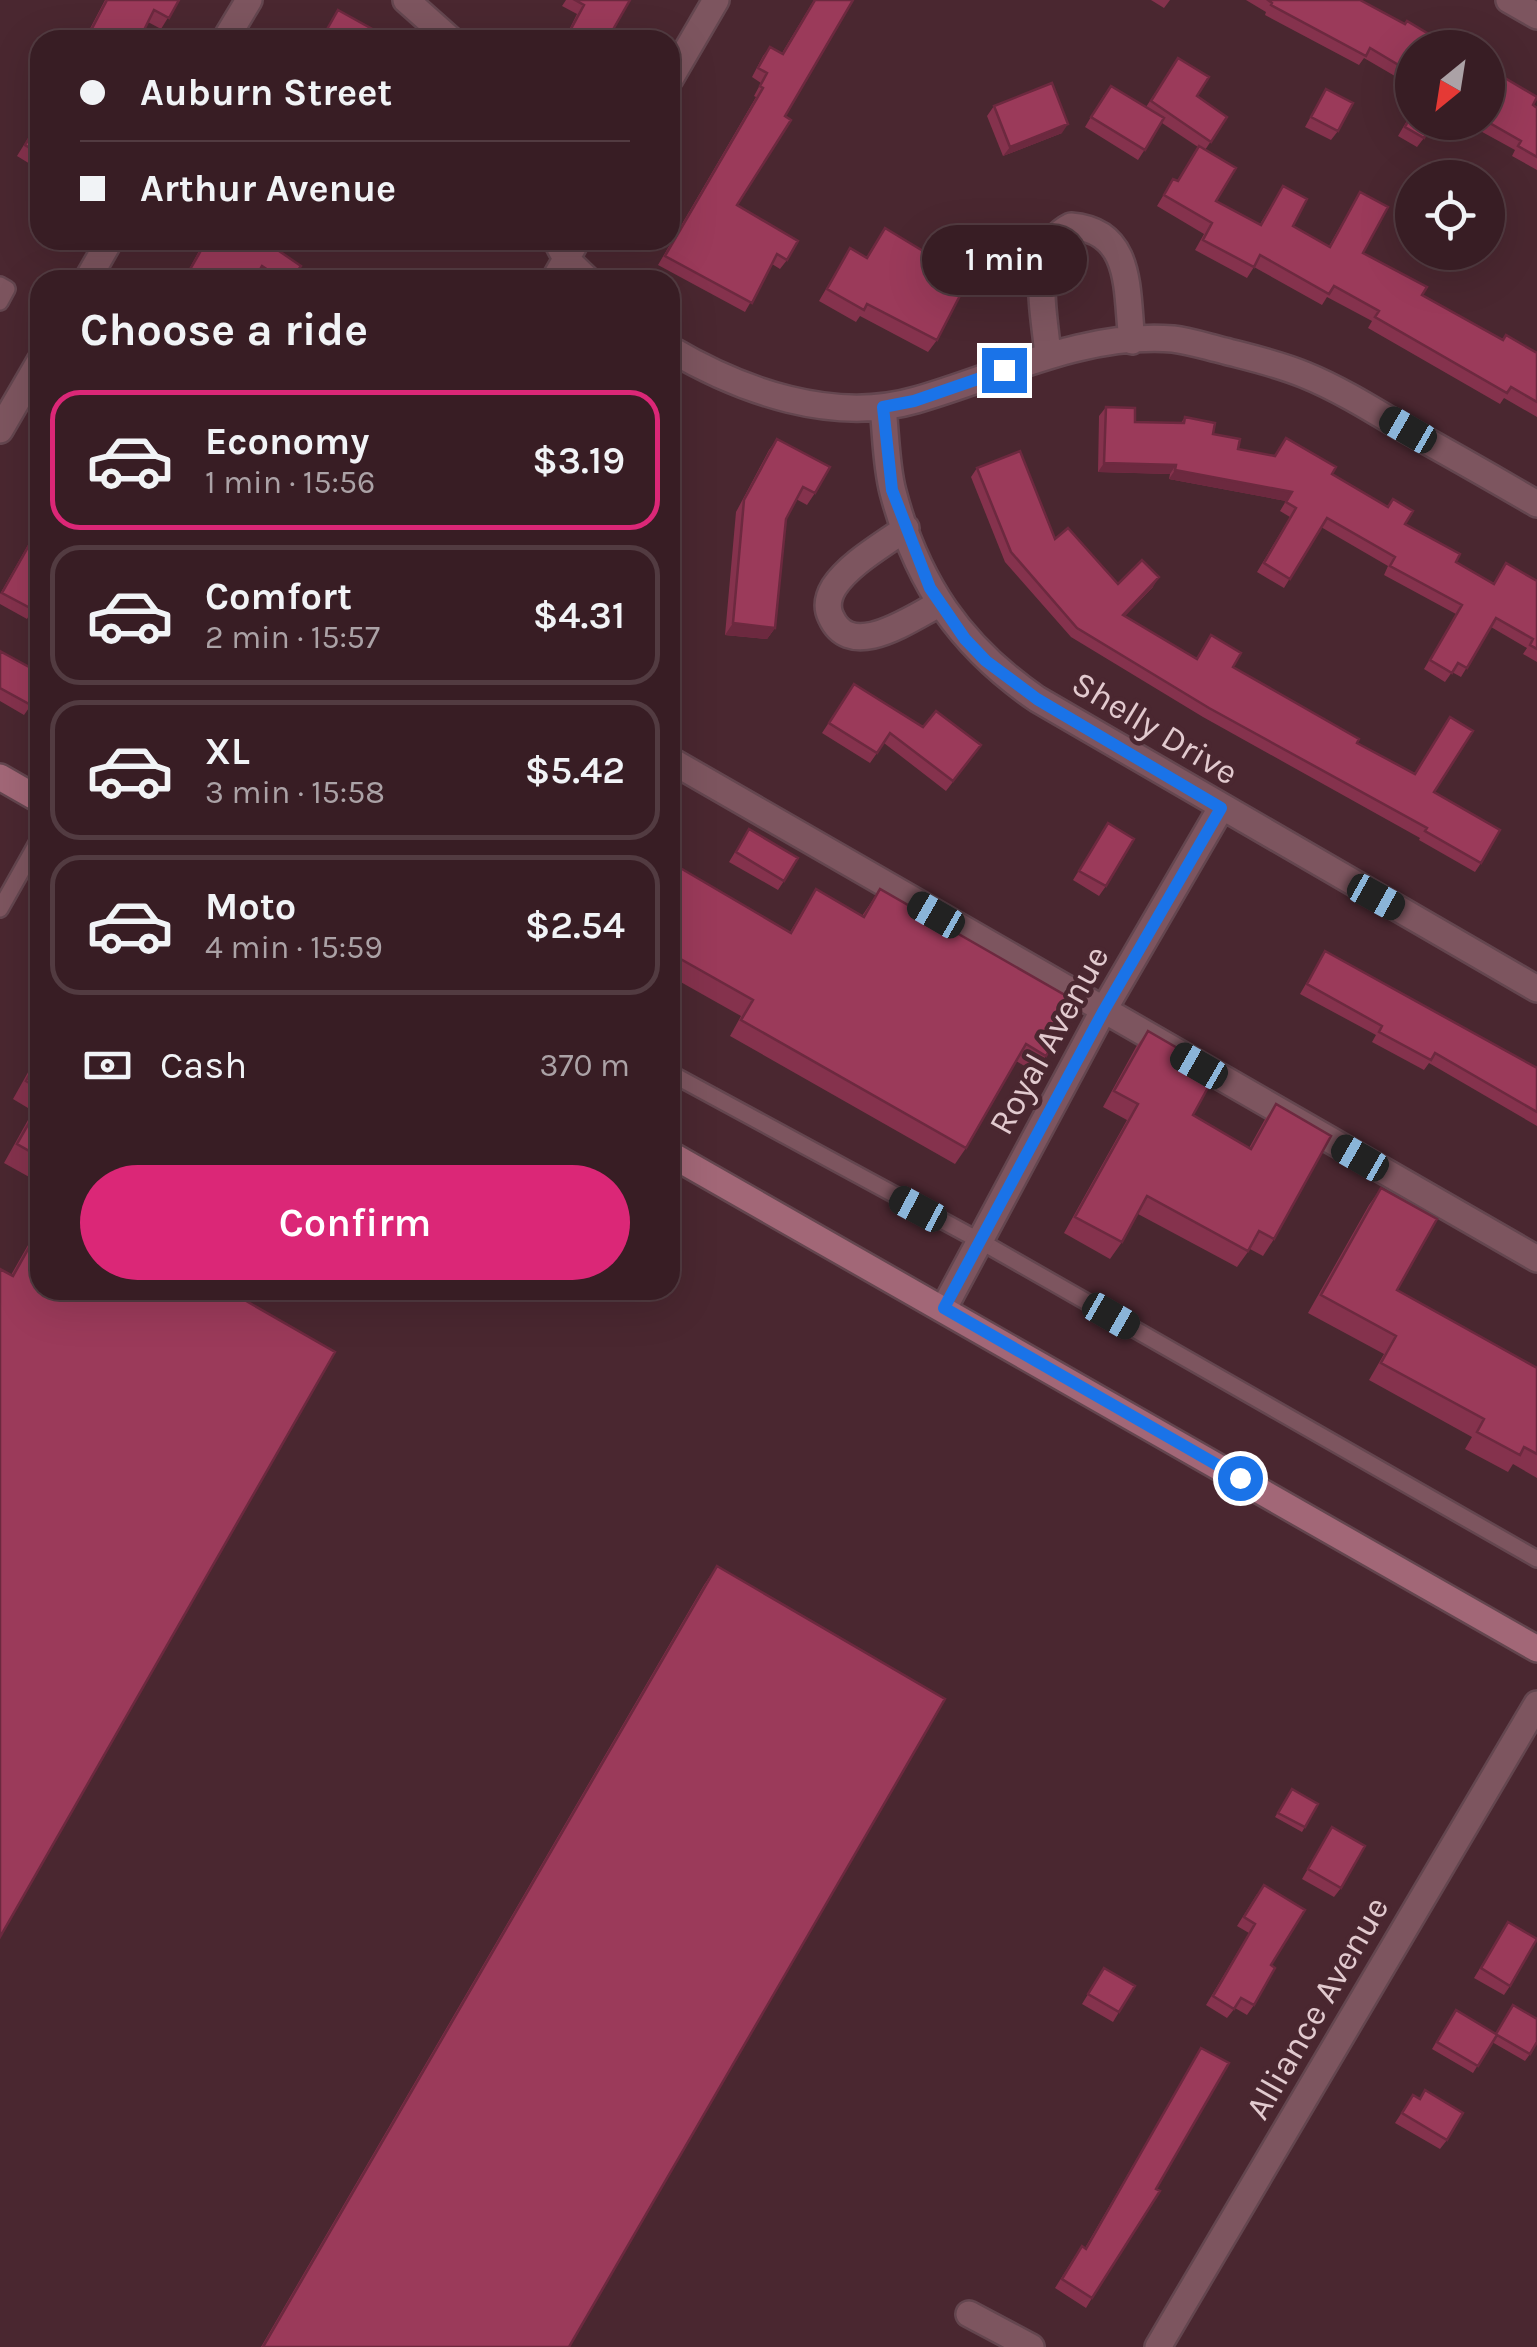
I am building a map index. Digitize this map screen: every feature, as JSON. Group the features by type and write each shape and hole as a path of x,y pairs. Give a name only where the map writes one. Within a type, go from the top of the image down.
{"main road":[{"path":"0,777 30,794"},
{"path":"680,1160 1537,1649"}],"street":[{"path":"232,30 248,0"},
{"path":"406,0 440,30"},
{"path":"680,62 716,0"},
{"path":"1510,0 1537,16"},
{"path":"1048,356 1045,251 1056,233 1071,226 1100,234 1113,243 1122,257 1132,341"},
{"path":"680,353 729,380 777,396 847,408 883,407 914,401 1048,356 1132,341 1176,339 1305,375 1537,504"},
{"path":"0,430 30,378"},
{"name":"Shelly Drive","path":"883,407 892,490 924,576 965,639 1013,683 1221,808 1537,989"},
{"path":"906,528 847,572 836,585 828,610 833,622 852,637 878,634 940,604"},
{"path":"680,766 1537,1259"},
{"name":"Royal Avenue","path":"944,1308 1103,1012 1221,808"},
{"name":"Alliance Avenue","path":"1158,2347 1537,1704"},
{"path":"969,2314 1031,2347"}],"lane":[{"path":"0,285 7,289 0,302"},
{"path":"0,909 7,879 30,850"},
{"path":"680,1078 980,1242 1537,1560"}],"building":[{"path":"107,0 179,0 169,18 154,10 144,30 91,30"},
{"path":"575,0 630,0 613,30 570,30 584,5"},
{"path":"815,0 853,0 785,116 791,120 737,205 798,241 787,260 777,254 752,303 665,256 668,250 680,250 680,230 763,88 760,86 767,73 758,68 770,47 783,54"},
{"path":"1268,0 1360,0 1422,30 1395,30 1395,63 1370,48 1366,56"},
{"path":"338,10 374,30 327,30"},
{"path":"1178,58 1209,77 1197,96 1227,117 1211,142 1151,101"},
{"path":"1505,78 1537,97 1533,105 1537,108 1537,157 1518,146 1521,141 1505,132"},
{"path":"1052,83 1068,124 1010,147 994,106"},
{"path":"1111,86 1164,118 1145,150 1091,117"},
{"path":"1326,89 1353,103 1338,131 1311,117"},
{"path":"1199,146 1236,168 1216,201 1261,225 1283,186 1307,199 1293,226 1330,247 1360,192 1388,207 1363,253 1427,287 1422,295 1503,340 1506,335 1537,353 1537,402 1511,387 1507,393 1375,317 1379,311 1334,286 1329,294 1260,255 1254,267 1203,240 1212,223 1164,195 1173,179 1178,181"},
{"path":"885,228 928,254 941,229 983,251 937,340 867,304 864,310 827,289 850,248 867,258"},
{"path":"201,250 278,250 301,266 298,270 268,270 262,266 260,270 190,270"},
{"path":"1106,407 1135,408 1135,422 1184,423 1185,417 1215,423 1213,434 1240,439 1238,449 1275,456 1286,438 1336,467 1332,474 1388,507 1393,499 1413,511 1405,524 1460,554 1456,562 1494,584 1506,563 1537,581 1537,649 1530,645 1533,639 1496,618 1467,668 1458,663 1452,673 1430,660 1462,605 1390,566 1395,557 1327,518 1290,579 1264,563 1296,508 1286,502 1292,492 1175,470 1176,465 1104,463"},
{"path":"777,439 830,467 815,493 803,487 786,519 775,628 733,623 744,500"},
{"path":"1020,451 1055,539 1068,528 1118,584 1142,560 1159,577 1123,615 1197,659 1211,635 1241,653 1233,667 1415,774 1450,717 1473,731 1434,792 1500,830 1481,863 1425,831 1427,828 1209,708 1077,628 1011,552 977,468"},
{"path":"30,544 30,608 2,593"},
{"path":"0,651 30,668 30,704 0,688"},
{"path":"854,684 923,727 936,711 981,745 953,781 890,733 877,753 829,723"},
{"path":"1108,823 1134,839 1106,886 1079,871"},
{"path":"749,829 798,858 784,881 736,852"},
{"path":"680,868 791,933 816,889 864,917 880,889 1077,1002 1046,1056 1026,1044 966,1148 741,1020 753,1000 680,959"},
{"path":"1325,951 1537,1068 1537,1112 1435,1053 1431,1060 1379,1032 1382,1026 1307,984"},
{"path":"1148,1031 1217,1071 1193,1115 1251,1149 1276,1104 1331,1136 1274,1239 1259,1231 1248,1251 1147,1196 1122,1242 1075,1217 1138,1104 1114,1091"},
{"path":"30,1121 30,1151 17,1144"},
{"path":"1381,1188 1437,1219 1397,1290 1537,1368 1537,1454 1524,1447 1520,1455 1477,1432 1484,1419 1381,1363 1396,1336 1321,1295"},
{"path":"30,1246 30,1300 244,1300 335,1352 0,1937 0,1269 13,1276"},
{"path":"717,1566 945,1699 569,2347 263,2347"},
{"path":"1292,1789 1318,1804 1305,1827 1278,1813"},
{"path":"1332,1827 1365,1846 1341,1888 1308,1869"},
{"path":"1264,1885 1305,1910 1271,1965 1275,1968 1254,2005 1241,1998 1234,2009 1213,1996 1255,1924 1244,1917"},
{"path":"1508,1922 1537,1939 1510,1986 1481,1968"},
{"path":"1104,1968 1135,1986 1119,2012 1088,1994"},
{"path":"1513,2005 1537,2019 1537,2042 1530,2054 1497,2035 1478,2066 1437,2042 1456,2010 1496,2034"},
{"path":"1201,2048 1229,2063 1156,2189 1160,2191 1092,2298 1062,2279 1082,2246 1086,2249"},
{"path":"1425,2090 1463,2113 1447,2140 1402,2113 1413,2095 1420,2099"}],"route":[{"path":"1004,370 914,401 883,407 892,490 930,588 965,639 1013,683 1221,808 1103,1012 944,1308 1240,1478"}]}
